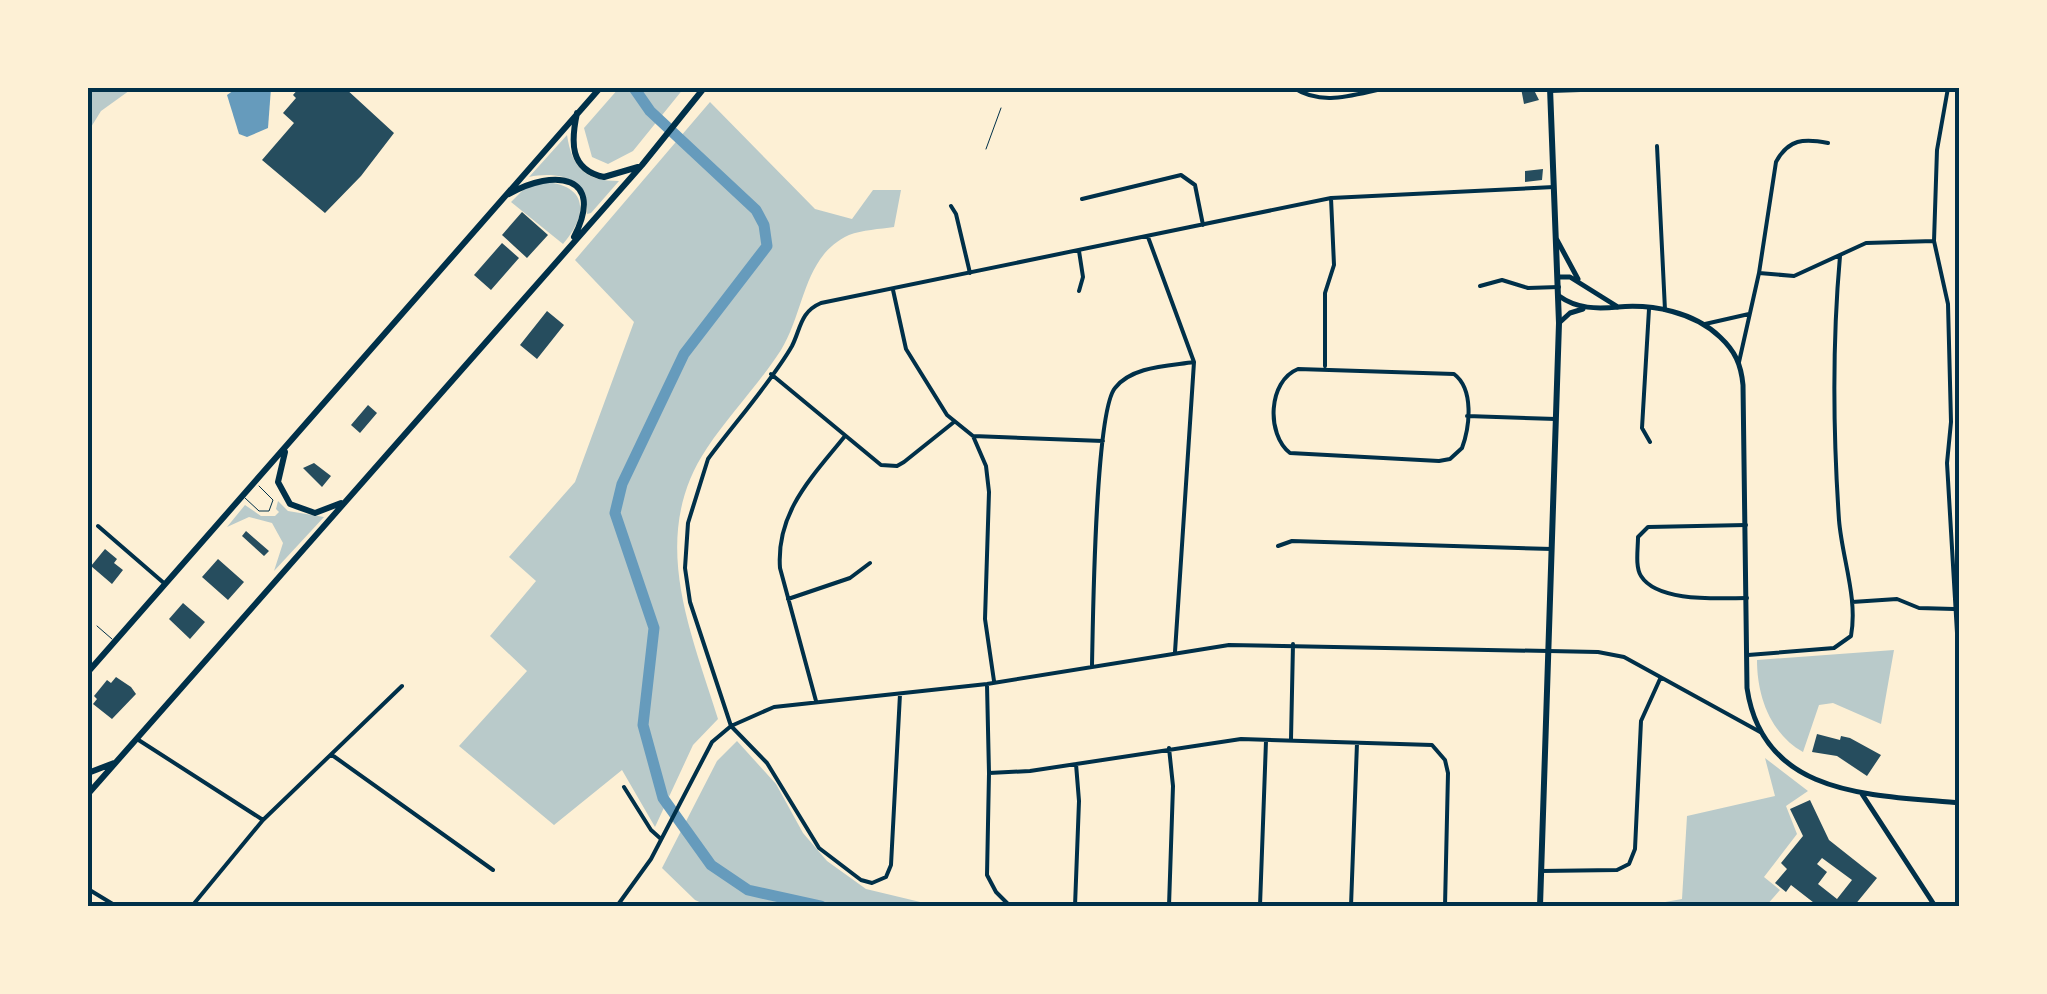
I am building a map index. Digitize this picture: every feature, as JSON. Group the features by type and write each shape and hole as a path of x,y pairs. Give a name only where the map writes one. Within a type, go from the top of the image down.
{"main road":[{"path":"88,672 600,88"},
{"path":"88,794 279,582 348,498 642,165 704,88"},
{"path":"1540,906 1559,323 1550,89"},
{"path":"578,112 572,146 586,170 609,177 642,165"},
{"path":"502,198 544,178 570,183 580,193 584,208 581,226 569,247"},
{"path":"286,446 278,478 280,490 290,504 314,513 348,498"},
{"path":"88,772 117,761"}],"street":[{"path":"1294,88 1307,95 1334,99 1384,88"},
{"path":"1550,89 1642,88"},
{"path":"1948,88 1936,166 1934,241 1948,304 1947,463 1960,684"},
{"path":"1828,143 1799,140 1779,156 1739,362 1750,709 1762,732 1790,764 1812,779 1862,794 1960,803"},
{"path":"1658,146 1665,310"},
{"path":"1082,199 1175,176 1187,177 1198,190 1203,224"},
{"path":"900,694 892,864 886,877 872,884 828,856 812,838 767,763 731,726 690,602 686,568 688,524 708,459 790,349 805,313 821,302 1331,198 1554,187"},
{"path":"1325,369 1325,293 1334,265 1331,198"},
{"path":"951,206 970,273"},
{"path":"1148,237 1194,362 1175,652"},
{"path":"1556,238 1579,282"},
{"path":"1758,273 1794,276 1866,243 1934,241"},
{"path":"1079,251 1083,277 1079,291"},
{"path":"1748,656 1842,645 1851,636 1852,602 1840,526 1833,413 1833,335 1840,256"},
{"path":"1558,277 1570,277 1618,307"},
{"path":"1480,286 1502,280 1559,291 1569,303 1591,308 1683,313 1705,324 1739,362"},
{"path":"893,290 906,349 954,422 973,436 983,457 989,483 985,619 995,683"},
{"path":"1559,323 1578,310 1591,308"},
{"path":"1649,309 1642,428 1650,442"},
{"path":"1705,324 1749,314"},
{"path":"1092,666 1108,398 1125,378 1139,372 1194,362"},
{"path":"1292,371 1450,372 1462,380 1467,390 1467,416 1462,448 1445,460 1296,455 1286,450 1277,435 1277,388 1292,371"},
{"path":"771,374 881,465 897,466 954,422"},
{"path":"1467,416 1556,418"},
{"path":"816,701 779,557 784,523 798,495 846,436"},
{"path":"973,436 1103,441"},
{"path":"98,526 165,584"},
{"path":"1746,526 1648,527 1638,537 1638,566 1645,581 1669,593 1747,598"},
{"path":"1278,546 1292,541 1552,549"},
{"path":"788,599 850,578 870,563"},
{"path":"1852,602 1897,598 1919,608 1954,609"},
{"path":"1291,740 1293,644"},
{"path":"617,906 651,859 712,742 731,726 774,707 995,683 1229,645 1548,650 1624,657 1762,732"},
{"path":"1541,870 1617,870 1629,864 1635,850 1641,721 1661,678"},
{"path":"986,684 990,772 986,875 1010,906"},
{"path":"192,906 263,820 402,686"},
{"path":"137,738 263,820"},
{"path":"990,772 1030,771 1240,740 1432,745 1445,760 1448,773 1444,906"},
{"path":"1260,906 1266,740"},
{"path":"1351,906 1357,743"},
{"path":"1168,906 1173,786 1169,748"},
{"path":"332,755 493,870"},
{"path":"1075,906 1079,817 1076,764"},
{"path":"624,787 661,839"},
{"path":"1862,794 1935,906"},
{"path":"88,889 116,906"}],"lane":[{"path":"986,149 1001,108"},
{"path":"242,496 262,512 271,509 272,498 255,482"},
{"path":"88,525 98,526"},
{"path":"96,626 115,641"}],"shaded area":[{"path":"88,88 133,88 101,111 88,132"},
{"path":"619,88 684,88 633,151 608,164 592,157 584,128"},
{"path":"710,102 815,209 852,219 873,190 901,190 894,227 849,235 822,256 781,350 707,448 689,481 677,549 680,583 718,719 693,745 655,827 622,770 554,825 459,746 527,671 490,636 536,581 509,557 575,482 634,322 575,260"},
{"path":"567,135 572,156 582,170 597,178 619,181 591,213 587,214 583,192 570,180 551,175 529,177"},
{"path":"544,182 569,189 580,203 577,222 563,244 511,202 525,188"},
{"path":"278,501 288,511 324,517 274,571 283,543 272,523 249,517 227,527 245,505 261,516 275,516 279,512"},
{"path":"1894,650 1881,724 1833,703 1819,705 1803,752 1774,724 1763,700 1757,660"},
{"path":"737,741 776,784 803,833 827,861 866,889 937,906 708,906 695,900 662,868 717,761"},
{"path":"1765,758 1808,791 1786,806 1797,834 1764,877 1780,890 1766,906 1654,906 1682,899 1687,816 1775,796"}],"water":[{"path":"237,88 271,88 268,128 247,137 239,134 227,95"}],"building":[{"path":"299,88 345,88 394,133 361,176 325,213 262,160 294,123 283,113"},
{"path":"1521,88 1533,88 1539,100 1524,104"},
{"path":"1543,169 1542,180 1525,182 1525,171"},
{"path":"522,212 548,235 527,258 502,235"},
{"path":"502,243 519,258 491,290 474,275"},
{"path":"547,311 564,325 537,359 520,345"},
{"path":"368,405 377,413 360,433 351,425"},
{"path":"314,463 331,476 322,487 303,468"},
{"path":"246,531 269,551 264,556 242,536"},
{"path":"105,549 123,570 112,584 91,566"},
{"path":"218,559 244,582 228,600 202,577"},
{"path":"183,603 205,622 190,639 169,619"},
{"path":"116,677 136,694 112,719 93,704 97,699 94,696 107,680 111,683"},
{"path":"1817,734 1840,740 1841,736 1850,738 1881,755 1867,776 1837,756 1812,752"},
{"path":"1810,800 1829,840 1877,878 1854,906 1818,906 1791,885 1786,892 1775,883 1787,869 1781,863 1803,836 1790,809","holes":["1822,858 1852,880 1837,899 1818,884 1827,872 1817,864"]}],"waterway":[{"path":"634,88 650,111 756,210 764,225 767,246 684,354 622,484 615,513 654,628 643,725 663,798 711,865 748,890 821,906"}]}
